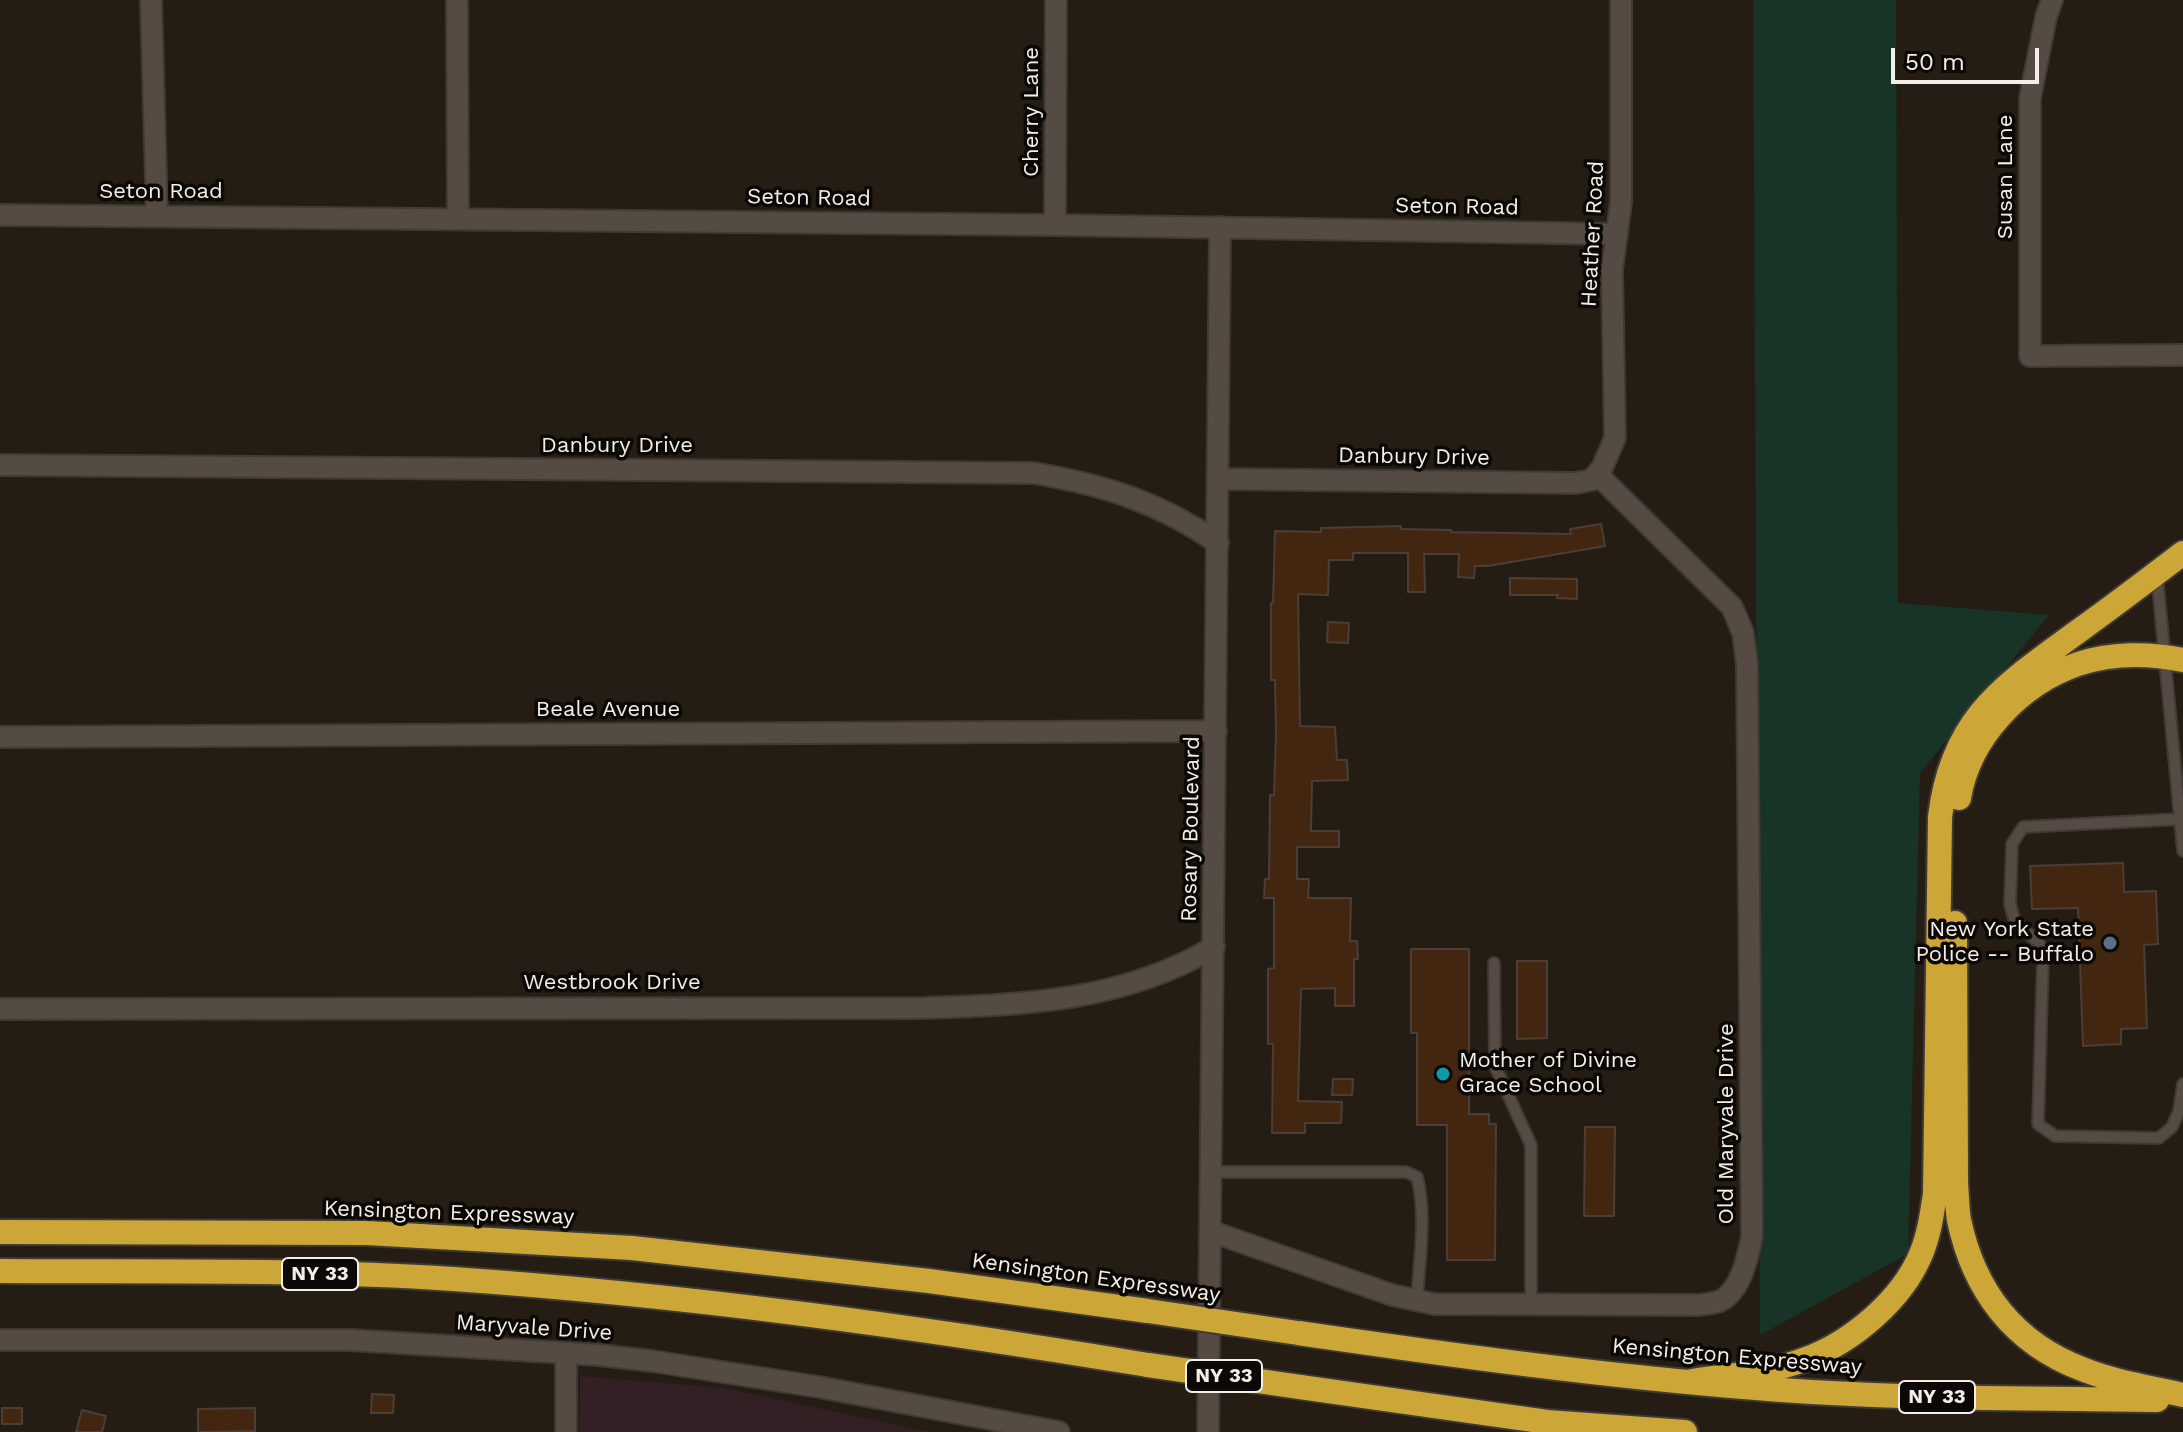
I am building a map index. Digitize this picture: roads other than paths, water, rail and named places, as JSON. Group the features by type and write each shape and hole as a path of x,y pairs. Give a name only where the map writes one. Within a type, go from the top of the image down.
{"highway":[{"path":"1692,1381 1774,1369 1836,1345 1864,1326 1909,1276 1921,1254 1935,1194 1940,817 1943,791 1952,760 1984,707 2010,681 2183,553"},
{"path":"2174,658 2141,655 2114,657 2079,664 2049,678 2019,698 1998,719 1970,761 1961,785 1955,823 1956,1183 1959,1219 1971,1259 1983,1288 2008,1321 2046,1350 2080,1369 2183,1397"},
{"name":"Kensington Expressway","path":"0,1232 367,1233 632,1248 929,1281 1433,1353 1757,1388 1922,1396 2183,1397"},
{"name":"NY 33","path":"0,1271 351,1274 639,1294 866,1321 1547,1422 1685,1432"}],"street":[{"path":"151,0 157,216"},
{"path":"457,0 458,219"},
{"name":"Cherry Lane","path":"1055,225 1056,0"},
{"name":"Heather Road","path":"1600,471 1615,438 1612,270 1621,202 1621,0"},
{"name":"Susan Lane","path":"2052,0 2030,98 2030,356 2183,355"},
{"name":"Seton Road","path":"0,215 1617,234"},
{"name":"Rosary Boulevard","path":"1208,1432 1220,227"},
{"name":"Danbury Drive","path":"0,465 1034,473 1118,492 1158,506 1218,543"},
{"name":"Danbury Drive","path":"1219,479 1576,483 1592,480 1600,471"},
{"name":"Old Maryvale Drive","path":"1210,1231 1392,1295 1434,1304 1700,1305 1722,1300 1736,1285 1752,1236 1747,664 1743,633 1732,607 1600,471"},
{"name":"Beale Avenue","path":"0,737 1216,731"},
{"name":"Westbrook Drive","path":"0,1009 923,1008 1012,1005 1115,989 1176,968 1214,947"},
{"name":"Maryvale Drive","path":"0,1340 350,1340 566,1353 720,1371 1059,1432"},
{"path":"566,1353 566,1432"}],"lane":[{"path":"2156,573 2174,658 2183,851"},
{"path":"2181,819 2023,827 2012,844 2010,904 2015,922 2039,943 2043,959 2038,1124 2055,1136 2159,1138 2172,1127 2179,1111 2183,1084"},
{"path":"1494,963 1495,1066 1531,1145 1531,1304"},
{"path":"1211,1172 1406,1172 1417,1177 1421,1191 1417,1300"}],"place":[{"name":"New York State Police -- Buffalo","path":"2110,943"},
{"name":"Mother of Divine Grace School","path":"1443,1074"}]}
